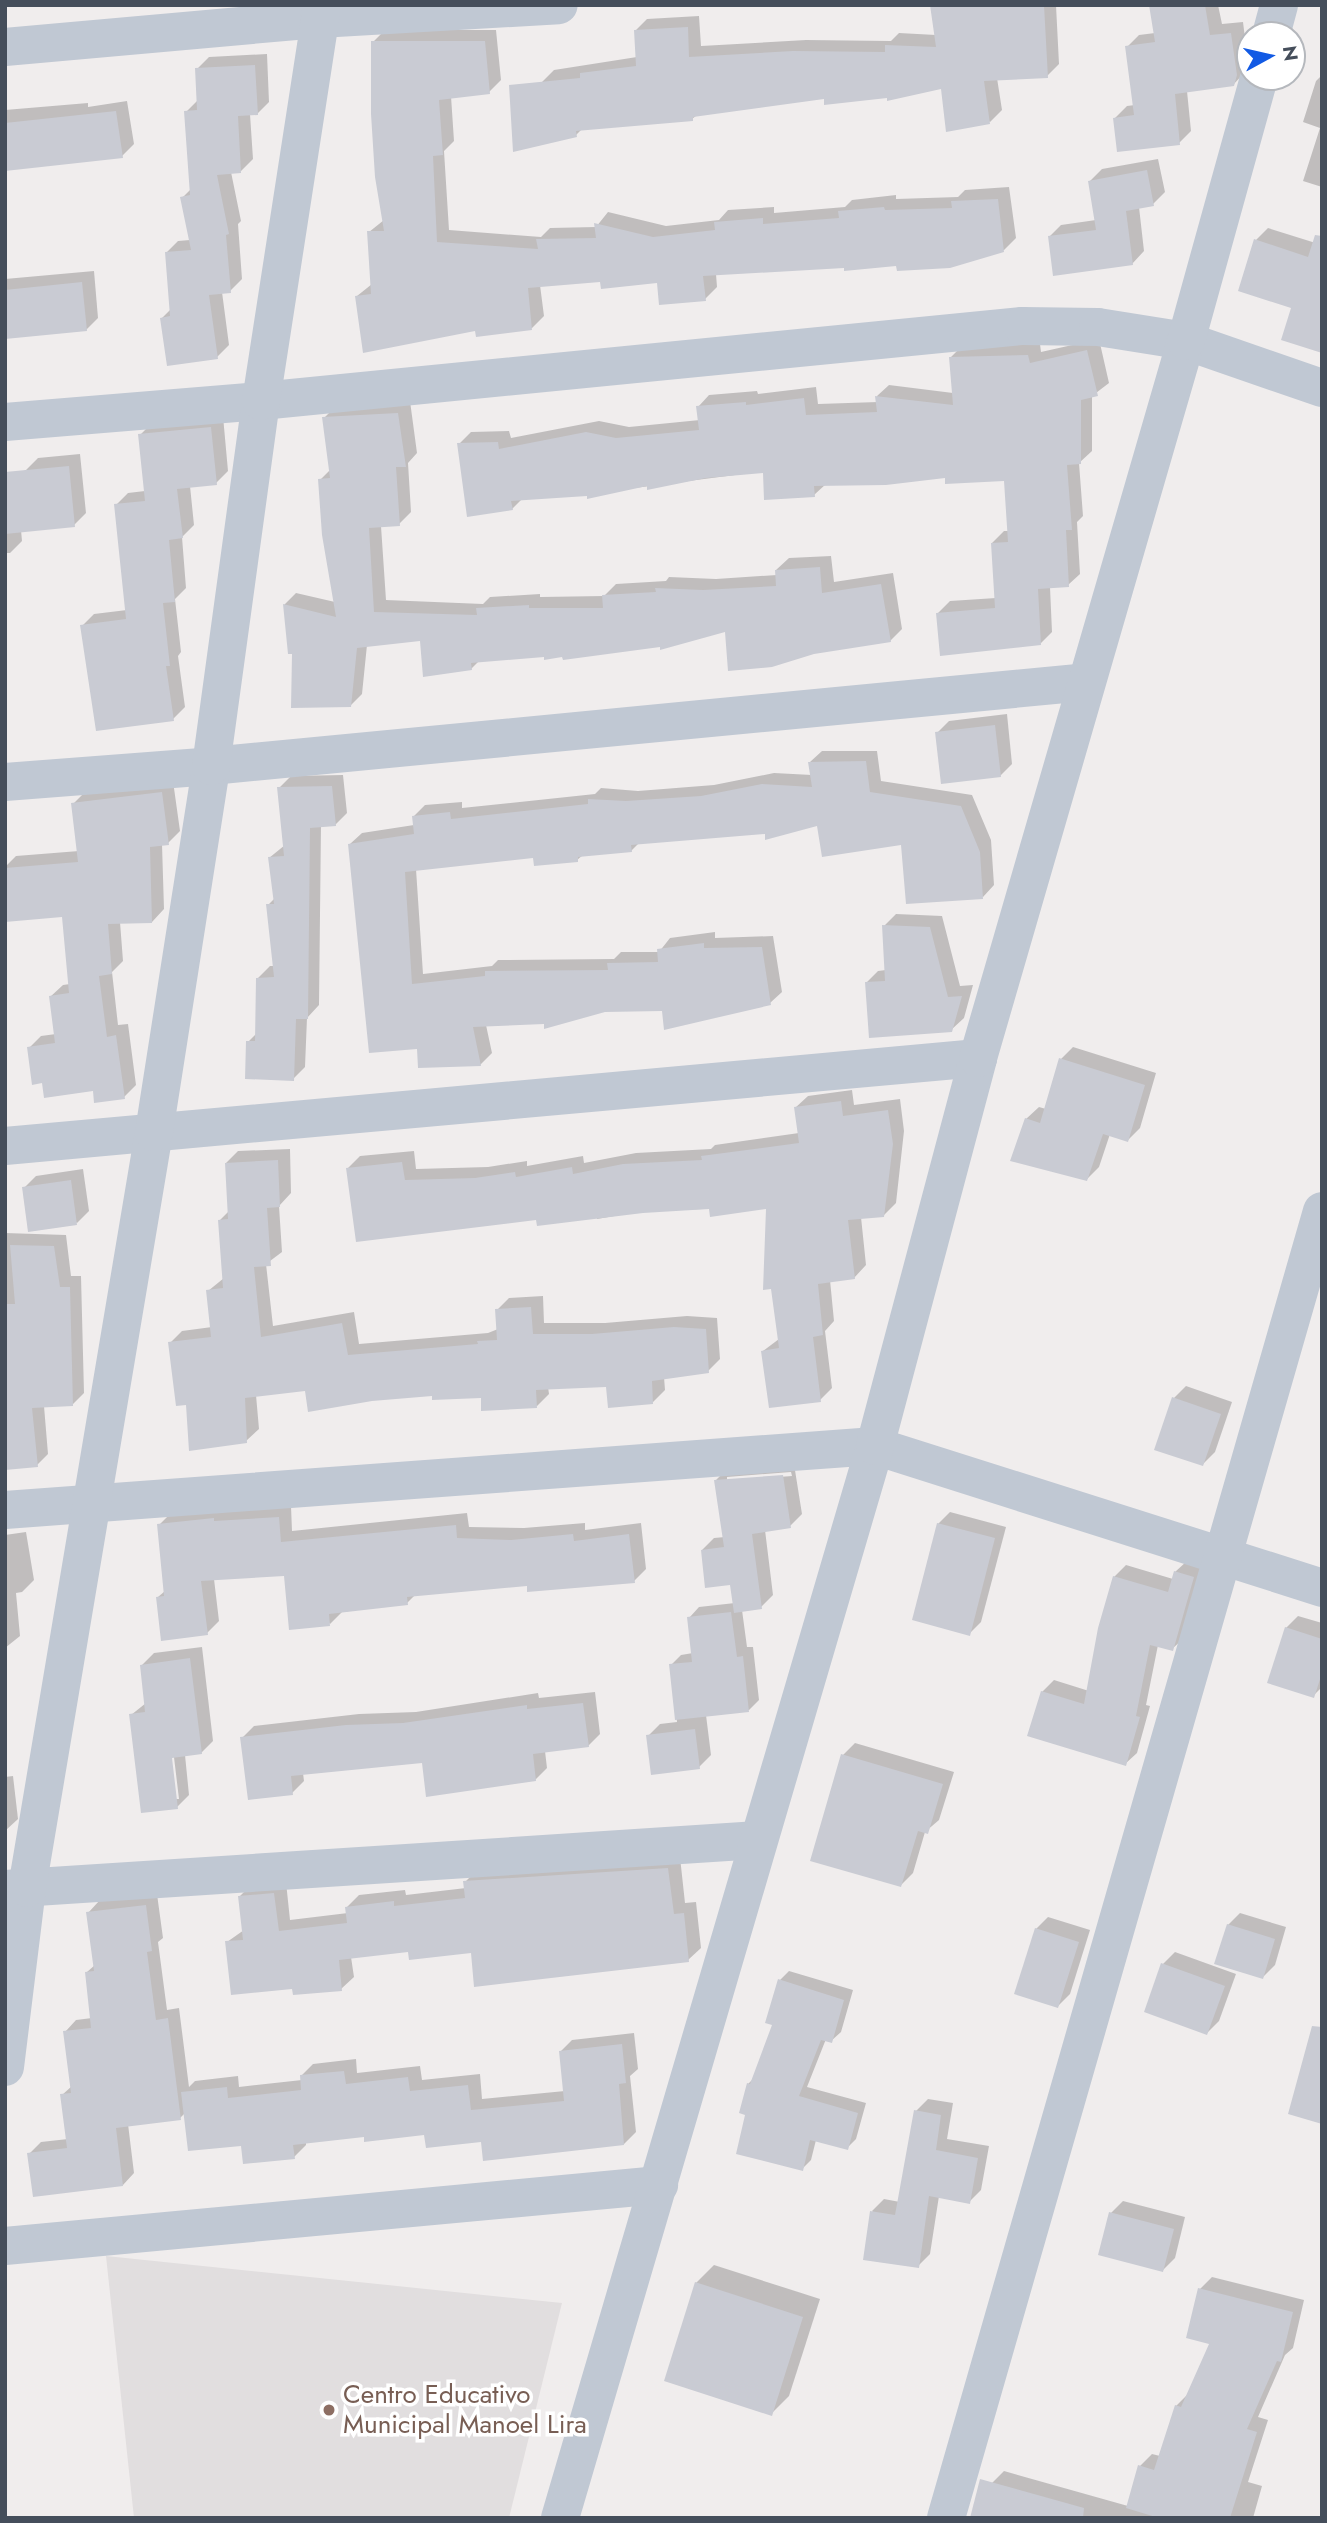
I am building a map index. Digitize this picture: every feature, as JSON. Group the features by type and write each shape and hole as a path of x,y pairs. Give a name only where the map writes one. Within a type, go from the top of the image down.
{"street":[{"path":"5,47 320,12 559,5"},
{"path":"5,2067 16,1889 91,1503 154,1132 211,766 261,401 320,12"},
{"path":"559,2518 875,1446 978,1058 1186,341 1255,91"},
{"path":"5,422 261,401 1022,326 1098,327 1186,341 1322,388"},
{"path":"5,782 211,766 1086,682"},
{"path":"5,1146 978,1058"},
{"path":"946,2518 1322,1211"},
{"path":"5,1510 875,1446 1322,1588"},
{"path":"16,1889 758,1840"},
{"path":"5,2246 659,2185"}],"shaded area":[{"name":"Centro Educativo Municipal Manoel Lira","path":"106,2256 562,2303 509,2518 134,2518"}],"building":[{"path":"930,5 1044,5 1048,78 984,81 990,124 946,132 941,89 887,101 887,98 824,105 824,99 693,117 693,121 576,131 577,137 513,152 509,85 580,78 580,73 636,66 634,30 688,27 689,57 793,51 885,52 885,45 936,47"},
{"path":"1149,5 1205,5 1210,35 1231,33 1236,68 1234,86 1175,94 1180,145 1117,152 1113,118 1134,115 1125,46 1155,42"},
{"path":"371,41 485,41 490,94 439,100 443,155 433,156 437,242 538,249 536,239 596,238 594,223 653,237 715,230 714,222 763,218 763,224 839,218 838,211 884,207 885,210 952,208 951,201 998,199 1004,252 950,268 897,271 896,266 844,271 844,268 703,276 706,301 659,305 657,283 601,289 600,282 528,288 532,330 476,337 475,331 363,353 355,296 371,294 367,231 384,231 375,177 371,114"},
{"path":"255,65 258,115 238,116 241,173 217,175 229,234 226,235 231,293 209,295 218,359 167,366 160,318 170,316 165,252 191,250 180,197 190,195 184,111 197,110 195,68"},
{"path":"116,111 123,158 5,171 5,123"},
{"path":"1147,170 1154,206 1126,211 1133,265 1053,276 1048,236 1096,230 1088,181"},
{"path":"1315,235 1322,236 1322,353 1281,340 1291,308 1238,291 1254,239 1308,257"},
{"path":"82,282 87,331 5,339 5,290"},
{"path":"1087,350 1098,396 1081,400 1081,464 1067,465 1072,530 1066,530 1069,587 1038,589 1041,645 940,656 936,613 995,608 991,543 1008,542 1004,481 945,484 945,478 886,485 814,486 815,497 764,500 763,473 706,478 647,490 647,486 587,499 587,496 511,501 513,510 467,517 457,443 498,442 499,449 586,432 616,438 699,430 696,406 746,402 746,405 804,398 806,415 877,412 875,396 953,405 949,357 1028,355 1030,363"},
{"path":"398,413 406,467 396,467 400,526 369,528 374,612 477,615 476,608 529,605 529,608 603,608 602,595 656,592 655,588 703,590 776,586 775,570 820,567 822,593 881,584 891,642 814,654 772,667 728,671 725,632 660,650 660,647 563,660 562,657 544,660 544,657 471,663 472,670 423,677 420,641 357,648 351,707 291,708 292,654 288,654 283,604 336,617 322,535 318,479 330,478 322,417"},
{"path":"211,427 217,485 177,489 183,538 169,540 175,602 163,603 170,666 166,666 174,721 96,731 80,625 126,619 114,504 145,501 138,434"},
{"path":"69,466 75,527 5,534 5,472"},
{"path":"995,725 1001,777 941,784 935,732"},
{"path":"866,761 870,792 961,806 980,852 983,899 906,904 901,845 822,857 817,826 765,840 765,834 631,845 632,852 578,857 578,862 534,866 533,858 405,872 412,984 485,976 485,971 608,970 607,963 658,962 657,949 704,943 704,948 762,947 771,1005 664,1030 662,1011 605,1012 544,1029 544,1024 473,1027 481,1066 418,1068 417,1049 369,1053 348,844 414,834 412,816 450,812 451,819 588,804 588,799 626,801 701,796 762,784 812,787 808,762"},
{"path":"332,786 336,826 310,828 308,1019 296,1019 294,1081 245,1079 246,1041 255,1041 256,978 274,977 266,904 274,904 268,857 284,856 277,787"},
{"path":"162,792 169,845 150,847 152,923 108,924 112,974 99,976 107,1037 116,1035 125,1099 94,1103 93,1091 44,1098 42,1083 32,1085 27,1047 55,1043 49,996 69,993 62,917 5,922 5,868 78,862 71,803"},
{"path":"882,925 930,927 948,997 962,996 952,1032 869,1038 865,982 885,981"},
{"path":"1059,1058 1145,1085 1128,1142 1103,1134 1087,1181 1010,1161 1025,1118 1040,1123"},
{"path":"841,1101 843,1116 888,1110 893,1144 884,1217 848,1220 855,1279 818,1284 823,1335 813,1337 821,1402 769,1408 761,1351 779,1348 771,1289 763,1290 766,1209 710,1217 709,1209 643,1213 537,1226 536,1220 356,1242 346,1168 402,1162 405,1180 475,1178 515,1172 516,1177 572,1167 573,1174 623,1164 702,1160 701,1156 799,1143 794,1107"},
{"path":"278,1160 280,1207 267,1208 271,1266 254,1267 261,1337 342,1323 348,1355 478,1344 477,1341 497,1340 495,1309 531,1307 533,1334 592,1334 674,1327 706,1329 709,1373 652,1381 653,1404 608,1408 606,1387 536,1390 537,1408 481,1411 481,1398 432,1400 432,1396 372,1401 308,1412 305,1391 245,1398 247,1443 189,1451 186,1405 176,1406 168,1342 211,1337 206,1290 223,1288 218,1220 228,1219 225,1163"},
{"path":"71,1180 77,1225 28,1232 22,1187"},
{"path":"10,1245 54,1246 60,1287 70,1287 73,1406 32,1408 38,1467 5,1470 5,1304 15,1304"},
{"path":"1172,1397 1221,1414 1203,1466 1154,1450"},
{"path":"783,1475 791,1528 752,1534 762,1609 734,1613 730,1585 705,1588 701,1550 724,1547 714,1480"},
{"path":"279,1517 281,1542 456,1525 457,1538 511,1540 573,1534 574,1541 629,1534 635,1583 527,1592 527,1586 407,1597 408,1605 329,1614 330,1626 289,1630 284,1576 201,1581 208,1635 161,1641 156,1597 164,1596 157,1524 214,1518 214,1521"},
{"path":"937,1523 995,1538 970,1636 912,1620"},
{"path":"1174,1571 1194,1577 1173,1651 1150,1645 1136,1716 1140,1717 1126,1766 1027,1736 1041,1691 1084,1704 1098,1628 1113,1576 1168,1592"},
{"path":"731,1612 737,1657 743,1656 749,1712 675,1720 669,1664 692,1662 687,1617"},
{"path":"1285,1627 1322,1639 1322,1673 1314,1698 1267,1683"},
{"path":"190,1658 202,1754 172,1758 178,1809 141,1813 129,1714 145,1712 140,1665"},
{"path":"583,1703 589,1747 533,1754 536,1781 426,1797 422,1763 291,1776 293,1795 248,1800 240,1737 346,1725 403,1723 527,1705 527,1709"},
{"path":"695,1729 700,1769 651,1775 646,1735"},
{"path":"841,1754 943,1784 928,1834 918,1831 901,1887 810,1861"},
{"path":"668,1868 674,1914 684,1913 689,1962 474,1987 471,1953 409,1960 408,1952 339,1960 342,1991 293,1995 292,1989 231,1995 225,1941 243,1940 238,1896 274,1893 279,1931 347,1923 345,1907 394,1901 394,1906 465,1898 463,1881"},
{"path":"146,1905 152,1951 147,1952 156,2020 168,2018 181,2120 116,2128 123,2186 33,2197 27,2153 67,2148 60,2094 71,2093 63,2031 91,2028 85,1972 94,1971 86,1912"},
{"path":"1227,1924 1275,1939 1263,1979 1214,1964"},
{"path":"1035,1928 1079,1942 1058,2008 1014,1994"},
{"path":"1161,1963 1225,1986 1207,2035 1144,2012"},
{"path":"778,1979 844,2000 832,2043 821,2040 799,2096 858,2113 848,2150 810,2140 803,2171 736,2154 745,2115 739,2113 747,2083 750,2084 772,2025 765,2023"},
{"path":"1312,2026 1322,2027 1322,2124 1288,2114"},
{"path":"622,2044 626,2083 619,2084 624,2145 483,2161 481,2142 426,2148 424,2135 364,2142 364,2137 293,2145 295,2159 243,2164 241,2146 188,2151 181,2092 227,2087 228,2098 301,2090 300,2075 344,2071 346,2084 408,2077 410,2091 468,2085 471,2110 564,2101 559,2051"},
{"path":"914,2110 941,2115 936,2150 978,2158 970,2204 929,2196 919,2268 863,2260 870,2211 895,2215"},
{"path":"1109,2212 1174,2229 1163,2272 1098,2255"},
{"path":"695,2282 803,2317 772,2416 664,2381"},
{"path":"1198,2288 1293,2312 1281,2362 1277,2361 1247,2429 1257,2432 1230,2518 1159,2518 1126,2508 1138,2465 1154,2470 1175,2405 1181,2407 1209,2344 1186,2338"},
{"path":"980,2479 1084,2508 1083,2518 970,2518"}],"place":[{"name":"Centro Educativo Municipal Manoel Lira","path":"329,2410"}]}
